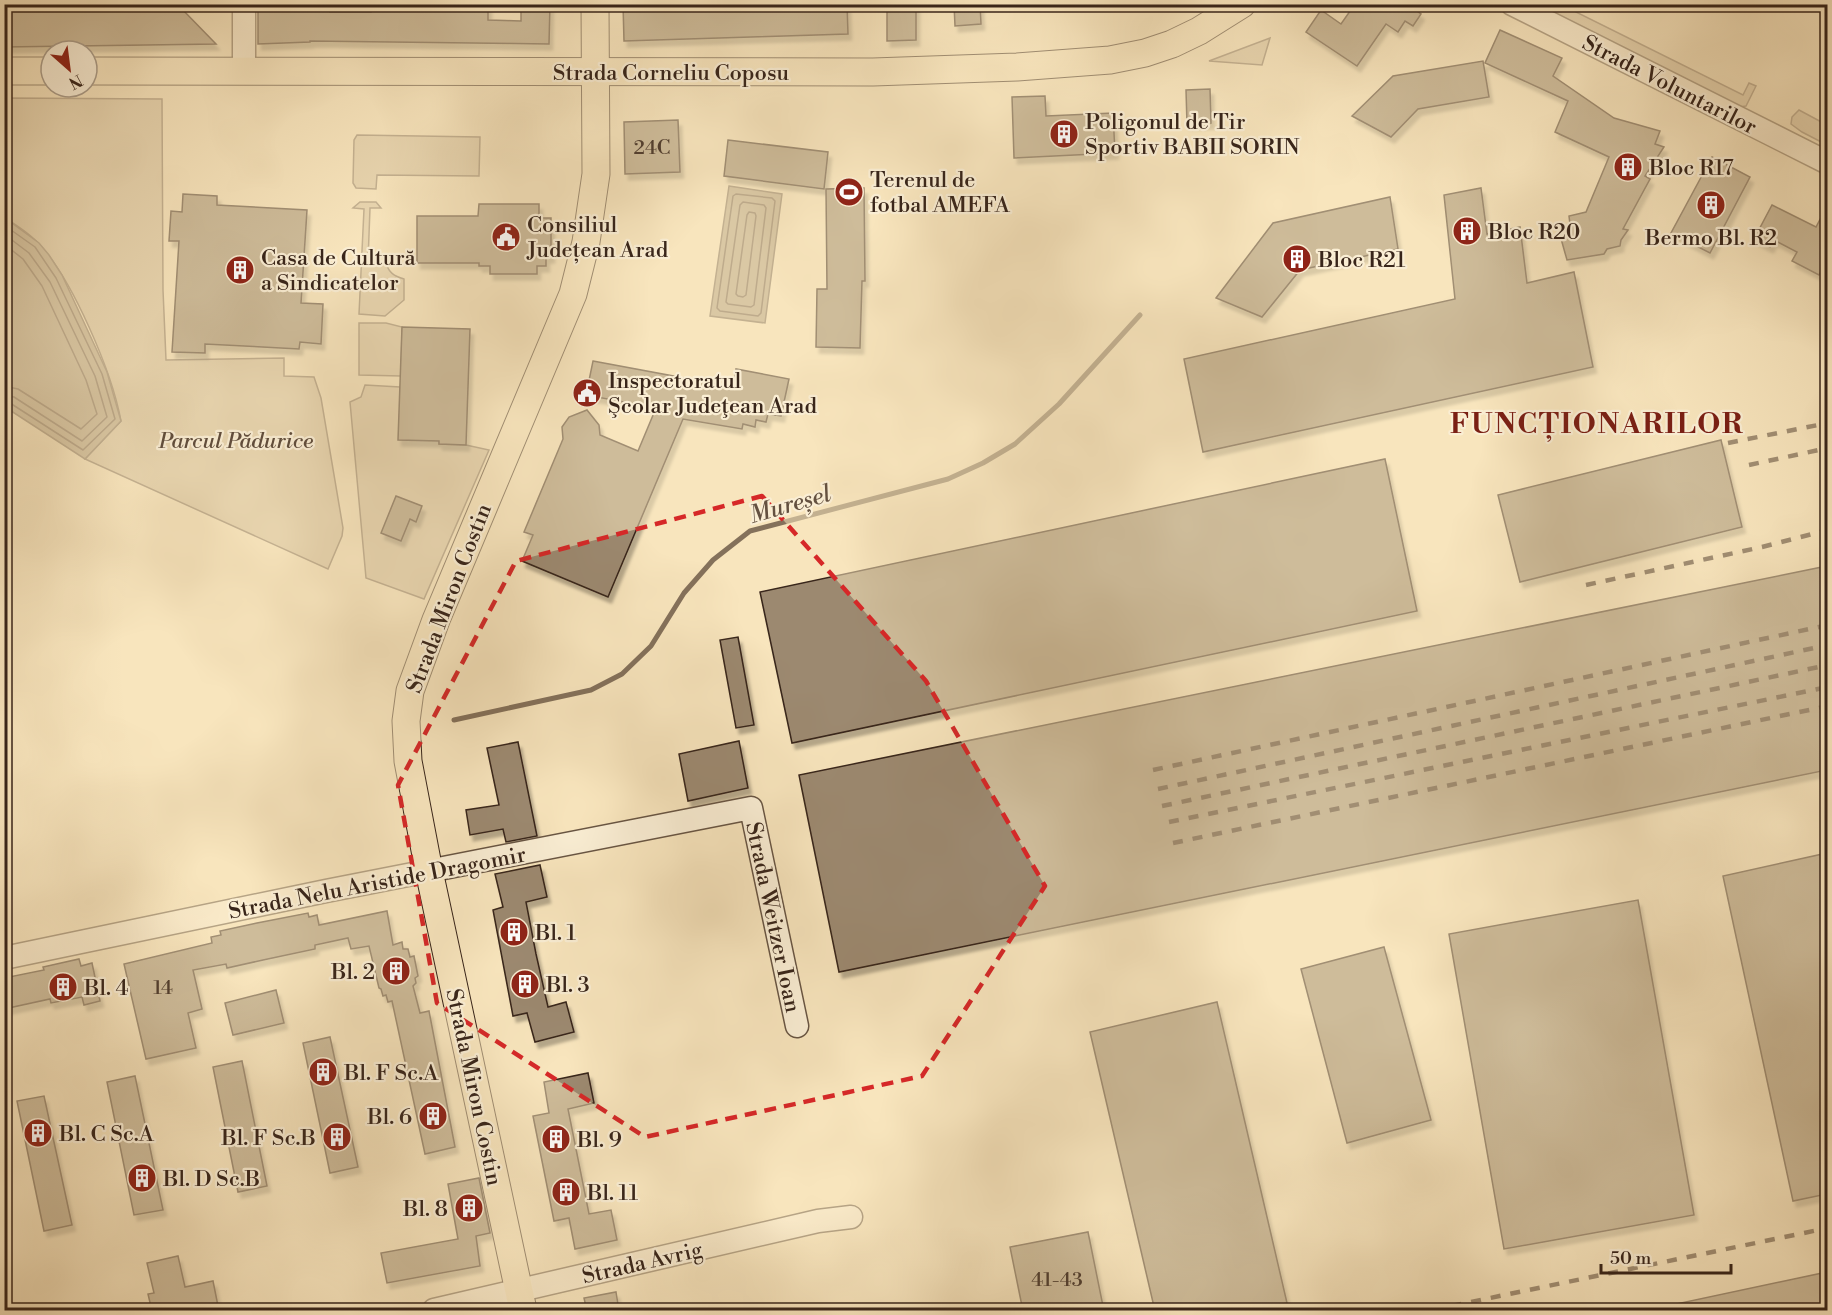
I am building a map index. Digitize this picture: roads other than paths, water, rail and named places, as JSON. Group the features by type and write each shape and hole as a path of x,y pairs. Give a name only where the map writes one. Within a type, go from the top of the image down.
{"main road":[{"name":"Strada Miron Costin","path":"521,1301 429,871 406,740 410,691 440,609 573,294 594,197 597,156 596,4"},
{"name":"Strada Corneliu Coposu","path":"99,71 873,72 1017,67 1110,60 1172,44 1207,27 1242,4"},
{"path":"4,71 39,71"}],"street":[{"path":"244,4 244,70"},
{"name":"Strada Voluntarilor","path":"1512,4 1827,163"},
{"name":"Strada Nelu Aristide Dragomir","path":"4,958 751,808"},
{"name":"Strada Weitzer Ioan","path":"751,808 797,1026"},
{"name":"Strada Avrig","path":"434,1311 521,1301 818,1221 851,1217"}],"water":[{"path":"729,186 782,194 765,323 710,316"},
{"path":"5,218 39,243 49,255 62,275 107,372 121,421 85,459 5,407"}],"waterway":[{"name":"Mureșel","path":"454,720 591,690 622,674 651,646 684,593 713,560 750,531 948,479 983,463 1015,444 1059,404 1140,315"}],"railway":[{"path":"1728,443 1828,423"},
{"path":"1749,465 1828,448"},
{"path":"1586,585 1762,547 1828,530"},
{"path":"1153,770 1828,625"},
{"path":"1158,789 1828,645"},
{"path":"1162,806 1828,665"},
{"path":"1169,822 1828,687"},
{"path":"1173,843 1828,706"},
{"path":"1432,1310 1828,1228"}],"place":[{"name":"Poligonul de Tir Sportiv BABII SORIN","path":"1064,134"},
{"name":"Bloc R17","path":"1628,167"},
{"name":"Terenul de fotbal AMEFA","path":"849,192"},
{"name":"Bermo Bl. R2","path":"1711,205"},
{"name":"Bloc R20","path":"1467,231"},
{"name":"Consiliul Județean Arad","path":"506,237"},
{"name":"Bloc R21","path":"1297,259"},
{"name":"Casa de Cultură a Sindicatelor","path":"240,270"},
{"name":"Inspectoratul Şcolar Judeţean Arad","path":"587,393"},
{"name":"Bl. 1","path":"514,932"},
{"name":"Bl. 2","path":"396,971"},
{"name":"Bl. 3","path":"525,984"},
{"name":"Bl. 4","path":"63,987"},
{"name":"Bl. F Sc.A","path":"323,1072"},
{"name":"Bl. 6","path":"433,1116"},
{"name":"Bl. C Sc.A","path":"38,1133"},
{"name":"Bl. F Sc.B","path":"337,1137"},
{"name":"Bl. 9","path":"556,1139"},
{"name":"Bl. D Sc.B","path":"142,1178"},
{"name":"Bl. 11","path":"566,1192"},
{"name":"Bl. 8","path":"469,1208"}],"district":[{"name":"FUNCȚIONARILOR","path":"1597,423"}],"park label":[{"name":"Parcul Pădurice","path":"236,440"}]}
